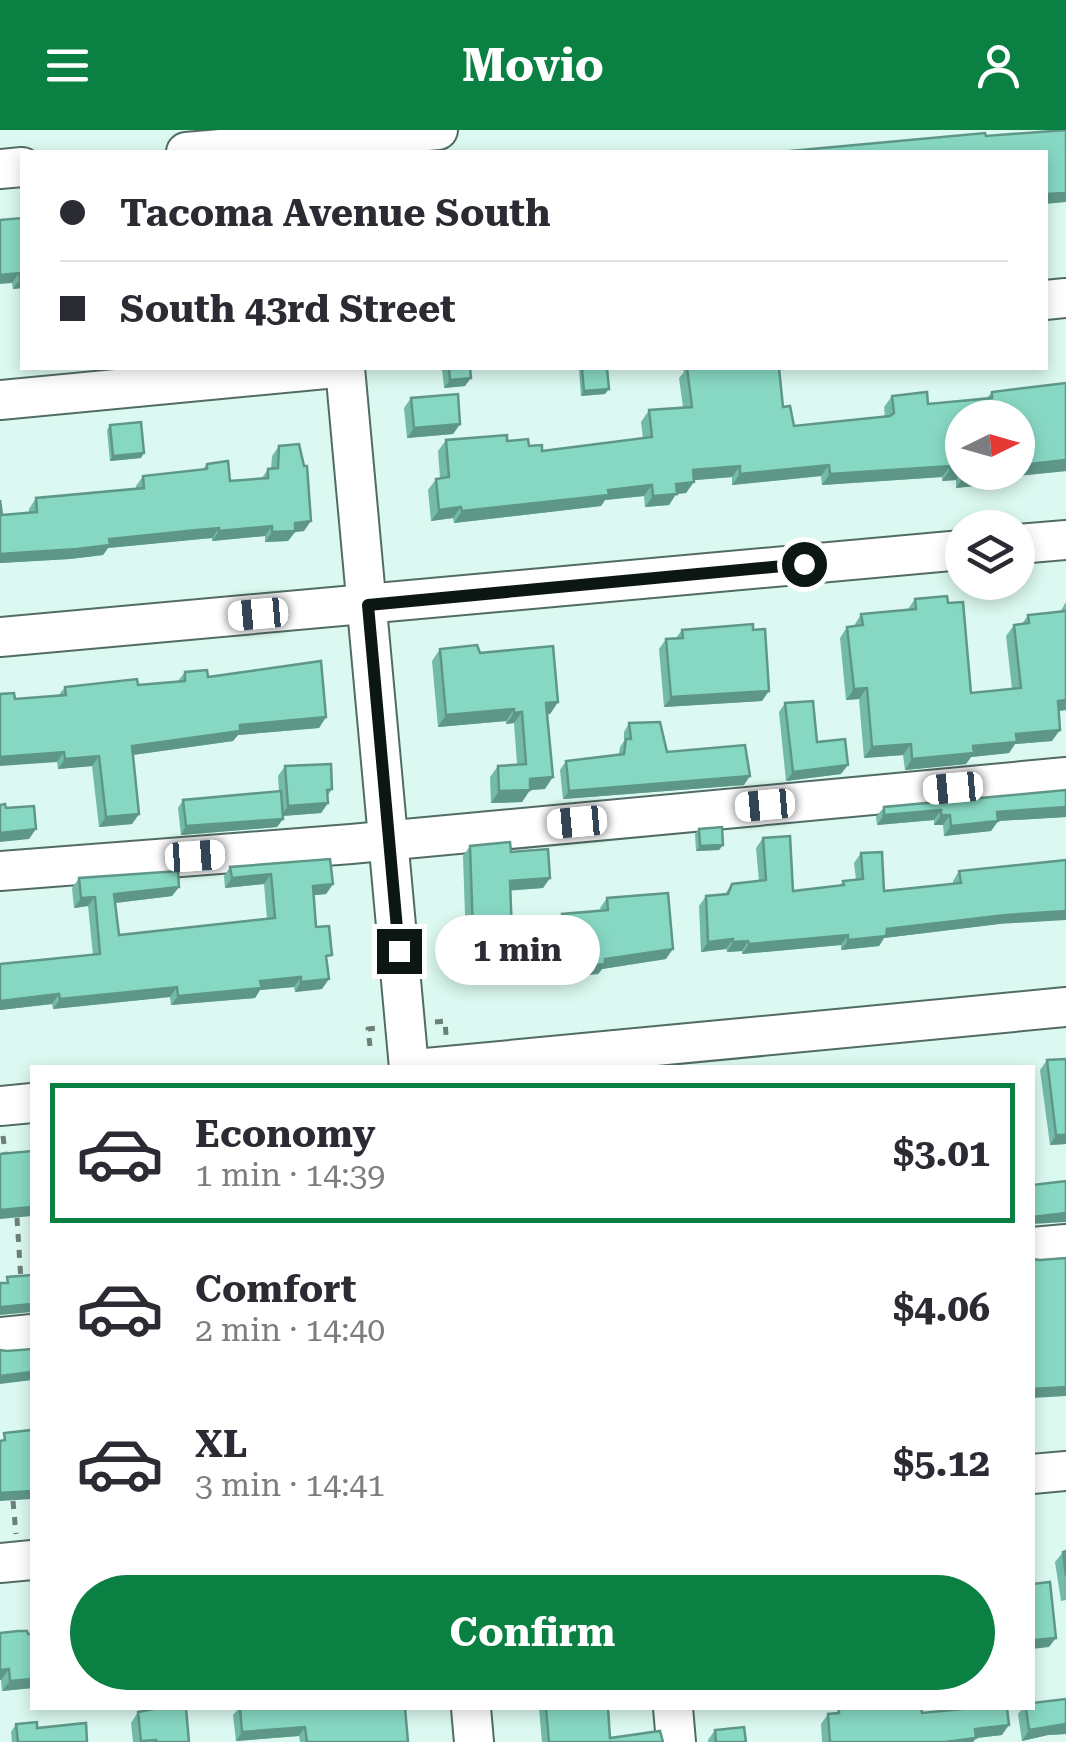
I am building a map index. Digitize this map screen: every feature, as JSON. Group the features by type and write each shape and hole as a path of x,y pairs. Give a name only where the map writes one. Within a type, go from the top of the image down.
{"street":[{"path":"211,150 438,130"},
{"path":"0,400 315,370"},
{"path":"345,370 409,1065"},
{"path":"1035,543 1066,540"},
{"path":"0,637 945,552"},
{"path":"0,871 388,840 1066,777"},
{"path":"436,1052 1066,1007"},
{"path":"0,1106 30,1103"},
{"path":"1035,1247 1066,1244"},
{"path":"0,1337 30,1334"},
{"path":"1035,1474 1066,1471"},
{"path":"0,1563 30,1560"},
{"path":"471,1710 474,1742"},
{"path":"674,1710 676,1742"}],"path":[{"path":"432,1023 445,1021 436,1052"},
{"path":"368,1029 370,1046"},
{"path":"17,1218 22,1284"}],"building":[{"path":"1066,130 1066,193 1048,194 1048,150 801,150 985,133 986,136"},
{"path":"20,218 20,279 19,273 0,275 0,220"},
{"path":"449,370 470,370 471,378 450,380"},
{"path":"582,370 607,370 609,389 584,391"},
{"path":"687,370 779,370 783,407 790,406 794,426 890,416 894,413 892,396 927,392 928,404 945,402 945,466 830,474 829,465 740,474 740,466 693,470 694,482 676,484 677,494 653,496 652,485 608,490 609,495 462,511 461,507 439,510 436,479 449,477 446,440 507,435 507,441 528,439 529,446 542,445 542,451 652,437 649,410 692,407"},
{"path":"1066,383 1066,460 1035,463 1035,400 971,400 992,398 992,392"},
{"path":"458,394 460,424 414,428 411,398"},
{"path":"141,422 144,453 113,456 110,425"},
{"path":"299,444 307,466 311,521 295,523 295,531 272,532 272,526 219,528 109,539 110,545 77,549 0,554 0,500 2,515 37,512 36,498 144,488 143,476 207,469 207,464 228,461 230,481 268,478 268,469 278,468 279,446"},
{"path":"945,596 948,603 963,602 971,693 1021,688 1014,625 1029,623 1028,615 1066,611 1066,700 1058,701 1060,730 1016,734 1017,742 973,746 974,753 912,759 911,744 872,747 867,688 854,689 847,627 863,625 861,614 916,609 915,599"},
{"path":"753,624 753,630 765,629 769,691 671,697 666,639 683,638 682,630"},
{"path":"477,645 480,653 553,646 558,702 546,703 553,777 530,779 530,790 499,791 498,766 526,764 522,712 514,713 514,709 446,715 440,649"},
{"path":"321,661 326,717 240,725 240,731 132,746 139,814 106,817 99,756 65,759 64,752 0,757 0,694 14,693 15,699 66,695 65,687 137,679 138,685 185,681 185,672 207,670 208,677"},
{"path":"813,701 817,742 845,739 848,765 793,772 785,703"},
{"path":"660,722 667,752 745,745 750,776 569,791 566,761 624,754 626,739 631,739 629,723"},
{"path":"331,764 328,803 288,806 285,766"},
{"path":"1066,790 1066,807 997,812 998,821 951,826 950,815 941,815 941,810 884,815 884,807"},
{"path":"281,791 283,819 186,826 183,800"},
{"path":"5,804 6,808 34,806 36,829 0,833 0,805"},
{"path":"722,827 723,845 700,846 699,829"},
{"path":"790,836 793,891 863,879 861,853 882,852 884,891 961,883 959,871 1066,860 1066,911 887,929 886,936 848,940 848,935 749,944 733,939 708,942 706,896 728,894 732,884 766,880 763,838"},
{"path":"510,842 511,852 548,849 550,878 510,881 513,961 474,963 470,846"},
{"path":"330,859 333,884 313,886 316,927 329,926 329,979 260,981 262,988 178,996 177,987 0,1001 0,964 100,954 95,897 81,898 79,878 178,871 179,887 114,894 119,935 275,918 271,874 232,878 230,867"},
{"path":"668,893 673,949 584,966 583,958 566,959 562,914 608,910 607,898"},
{"path":"1066,1059 1066,1135 1056,1135 1047,1060"},
{"path":"30,1151 30,1207 0,1210 0,1154"},
{"path":"1066,1181 1066,1213 1035,1217 1035,1185"},
{"path":"1066,1258 1066,1387 1035,1389 1035,1259"},
{"path":"30,1275 30,1304 0,1308 0,1283 8,1283 7,1277"},
{"path":"30,1349 30,1372 0,1376 0,1350"},
{"path":"30,1430 30,1491 0,1493 0,1441 5,1440 4,1433"},
{"path":"1050,1582 1056,1638 1035,1640 1035,1584"},
{"path":"0,1633 30,1634 30,1679 10,1681 9,1669 0,1670"},
{"path":"1066,1699 1066,1724 1029,1730 1026,1710 1035,1710 1035,1703"},
{"path":"186,1710 189,1742 141,1741 138,1712"},
{"path":"240,1710 405,1710 408,1742 307,1742 305,1727 242,1732"},
{"path":"546,1710 608,1710 610,1738 660,1731 663,1742 549,1742"},
{"path":"1007,1710 1009,1725 975,1729 976,1738 945,1742 830,1742 828,1714"},
{"path":"37,1722 37,1728 86,1723 87,1742 18,1742 16,1724"},
{"path":"744,1727 746,1742 716,1742 715,1730"}],"route":[{"path":"399,951 368,605 804,564"}]}
